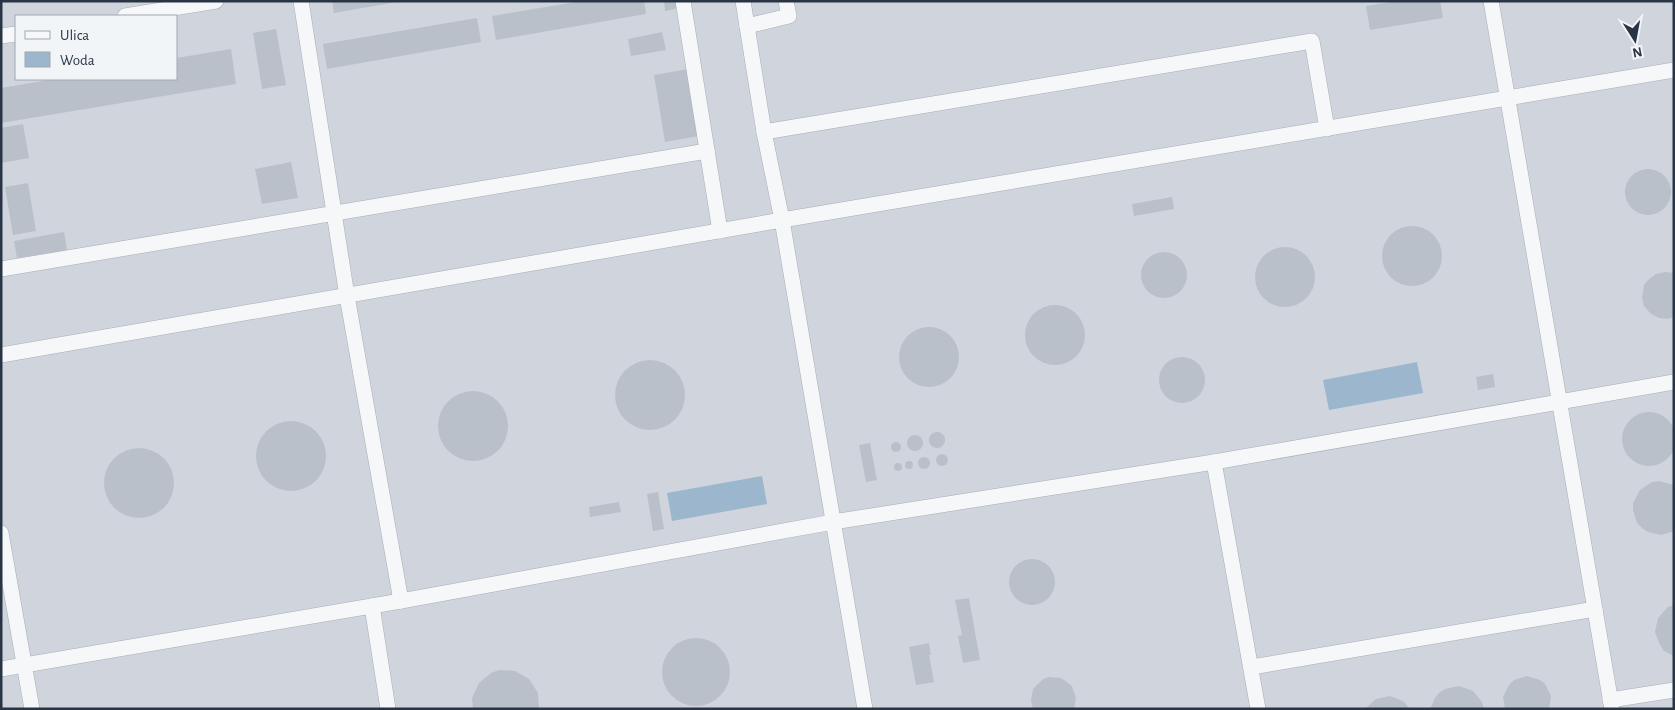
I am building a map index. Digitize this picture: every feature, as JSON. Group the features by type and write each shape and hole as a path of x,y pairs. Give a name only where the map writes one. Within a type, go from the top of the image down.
{"lane":[{"path":"131,15 216,1"},
{"path":"301,1 347,296 401,601"},
{"path":"683,1 720,231"},
{"path":"743,1 764,132 782,220 865,709"},
{"path":"747,26 789,16 786,1"},
{"path":"1491,1 1611,704 1674,690"},
{"path":"1,36 15,34"},
{"path":"764,132 1312,42 1327,129"},
{"path":"1,355 782,220 1674,70"},
{"path":"1,269 707,151"},
{"path":"1,669 401,601 832,522 1214,462 1560,400 1674,382"},
{"path":"1214,462 1258,709"},
{"path":"1,533 32,709"},
{"path":"372,606 388,709"},
{"path":"1252,667 1595,609"}],"shaded area":[{"path":"1,1 1674,1 1674,709 1,709"}],"water":[{"path":"1417,362 1423,393 1329,410 1323,380"},
{"path":"762,476 767,504 672,521 667,493"}],"building":[{"path":"332,1 397,1 397,2 334,13"},
{"path":"582,1 644,1 646,14 496,40 492,16"},
{"path":"664,1 678,1 679,8 665,11"},
{"path":"1397,1 1440,1 1443,18 1370,30 1366,6"},
{"path":"477,18 481,42 327,69 323,44"},
{"path":"276,29 286,85 262,89 253,33"},
{"path":"662,32 666,50 631,56 628,39"},
{"path":"231,49 236,84 1,123 1,88 48,80 178,80 178,58"},
{"path":"688,69 699,136 665,142 654,75"},
{"path":"23,124 29,158 1,163 1,128"},
{"path":"291,162 298,198 262,204 255,169"},
{"path":"1653,169 1665,175 1670,183 1670,201 1665,209 1657,214 1643,215 1631,209 1626,201 1625,187 1631,175 1639,170"},
{"path":"28,183 36,231 13,235 5,187"},
{"path":"1172,197 1174,209 1134,216 1132,204"},
{"path":"1406,226 1418,226 1429,231 1437,239 1442,250 1440,268 1429,281 1418,286 1406,286 1395,281 1387,273 1382,262 1382,250 1387,239 1395,231"},
{"path":"64,232 67,250 17,258 14,241"},
{"path":"1279,247 1291,247 1302,252 1310,260 1315,271 1313,289 1302,302 1291,307 1279,307 1268,302 1260,294 1255,283 1255,271 1260,260 1268,252"},
{"path":"1164,252 1177,256 1183,262 1187,275 1183,288 1177,294 1164,298 1151,294 1145,288 1141,275 1145,262 1151,256"},
{"path":"1674,273 1674,317 1667,319 1651,314 1644,306 1642,298 1644,285 1649,279 1656,274"},
{"path":"1049,305 1061,305 1072,310 1080,318 1085,329 1083,347 1072,360 1061,365 1049,365 1038,360 1030,352 1025,341 1025,329 1030,318 1038,310"},
{"path":"923,327 935,327 946,332 954,340 959,351 957,369 946,382 935,387 923,387 912,382 904,374 899,363 899,351 904,340 912,332"},
{"path":"1182,357 1195,361 1201,367 1205,380 1201,393 1195,399 1182,403 1169,399 1163,393 1159,380 1163,367 1169,361"},
{"path":"650,360 669,366 679,376 685,395 679,414 669,424 650,430 631,424 621,414 615,395 621,376 631,366"},
{"path":"1493,374 1495,387 1478,390 1476,377"},
{"path":"473,391 492,397 502,407 508,426 502,445 492,455 473,461 454,455 444,445 438,426 444,407 454,397"},
{"path":"1649,412 1659,414 1668,420 1674,429 1676,439 1674,449 1668,458 1659,464 1649,466 1639,464 1630,458 1624,449 1622,439 1624,429 1630,420 1639,414"},
{"path":"291,421 310,427 320,437 326,456 320,475 310,485 291,491 272,485 262,475 256,456 262,437 272,427"},
{"path":"937,432 945,440 937,448 929,440"},
{"path":"915,435 923,443 915,451 907,443"},
{"path":"896,442 901,447 896,452 891,447"},
{"path":"870,443 877,480 866,482 859,445"},
{"path":"139,448 158,454 168,464 174,483 168,502 158,512 139,518 120,512 110,502 104,483 110,464 120,454"},
{"path":"940,454 944,454 948,460 944,466 940,466 936,462 936,458"},
{"path":"922,457 926,457 930,463 926,469 922,469 918,465 918,461"},
{"path":"909,461 913,465 909,469 905,465"},
{"path":"898,463 902,467 898,471 894,467"},
{"path":"1659,481 1674,485 1674,531 1661,535 1648,532 1642,528 1637,523 1633,510 1633,503 1640,490 1652,482"},
{"path":"658,492 664,529 653,531 647,494"},
{"path":"619,502 621,512 590,517 589,507"},
{"path":"1032,559 1045,563 1051,569 1055,582 1051,595 1045,601 1032,605 1019,601 1013,595 1009,582 1013,569 1019,563"},
{"path":"969,598 980,660 963,663 958,636 962,635 955,600"},
{"path":"1674,605 1674,656 1664,651 1655,632 1658,618 1668,607"},
{"path":"696,638 709,641 720,648 727,659 730,672 727,685 720,696 709,703 696,706 683,703 672,696 665,685 662,672 665,659 672,648 683,641"},
{"path":"929,643 931,655 929,655 934,682 916,685 909,647"},
{"path":"499,670 515,671 529,679 538,693 539,709 473,709 472,698 479,683 491,673"},
{"path":"1527,676 1540,680 1545,684 1551,696 1549,709 1505,709 1503,697 1509,685 1514,680"},
{"path":"1049,677 1061,678 1072,686 1076,698 1074,709 1033,709 1031,701 1033,689 1043,679"},
{"path":"1459,686 1473,691 1482,702 1484,709 1430,709 1439,693 1445,689"},
{"path":"1390,696 1403,701 1410,709 1365,709 1376,699"}]}
